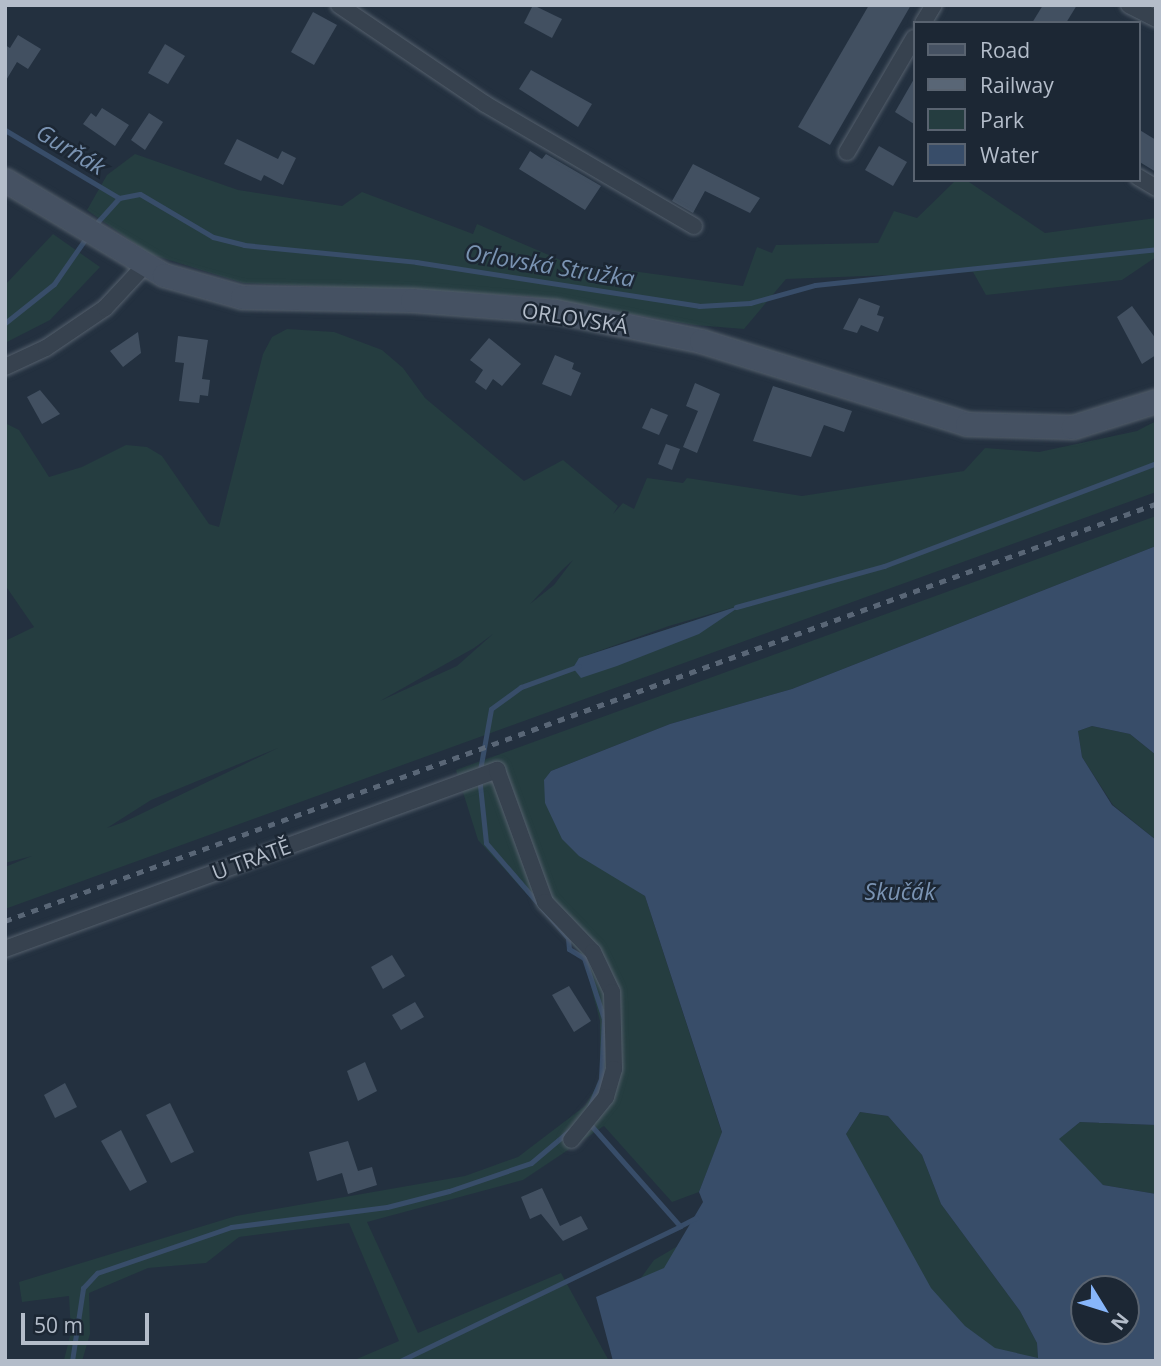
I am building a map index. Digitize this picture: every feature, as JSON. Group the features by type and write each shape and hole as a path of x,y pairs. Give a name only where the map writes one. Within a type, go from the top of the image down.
{"main road":[{"name":"ORLOVSKÁ","path":"5,180 164,275 242,296 412,300 556,311 702,341 967,424 1073,427 1156,401"}],"street":[{"path":"339,5 485,104 694,226"},
{"path":"924,21 934,5"},
{"path":"1129,5 1156,19"},
{"path":"848,152 912,44"},
{"path":"1140,178 1156,188"},
{"path":"5,367 46,348 105,307 146,264"},
{"name":"U TRATĚ","path":"5,949 494,771 545,902 593,953 612,992 614,1069 606,1097 575,1135"}],"green space":[{"path":"135,154 238,190 342,206 362,192 473,234 477,224 565,262 743,286 757,247 772,253 776,245 878,243 894,211 917,218 954,182 969,182 1045,233 1156,218 1156,257 1122,280 986,295 973,272 786,279 744,329 694,325 528,296 243,283 150,254 87,210 107,175"},
{"path":"53,234 100,267 50,320 5,343 5,285"},
{"path":"287,329 334,332 382,350 403,368 425,398 524,481 563,460 618,506 613,514 623,503 634,509 647,478 683,483 687,478 802,496 964,471 985,448 1039,452 1137,431 1156,421 1156,492 5,909 5,867 32,856 5,863 5,641 34,627 5,585 5,423 19,430 49,477 82,467 126,445 147,447 162,456 209,524 219,527 263,354 272,337","holes":["573,560 554,585 530,604","738,606 579,658 669,626","493,634 457,666 380,701 474,648","278,748 107,828 151,800"]},
{"path":"1156,516 1156,546 792,689 670,724 551,771 545,779 545,803 627,884 645,896 722,1133 699,1192 672,1202 604,1126 523,1180 367,1222 418,1333 561,1273 609,1361 352,1361 399,1341 349,1223 239,1237 206,1263 148,1268 89,1293 90,1334 82,1361 64,1360 71,1332 69,1296 22,1302 19,1282 236,1216 465,1176 518,1157 585,1106 600,1080 600,1021 583,956 478,840 456,770"},
{"path":"1092,726 1130,734 1156,755 1156,840 1113,805 1082,757 1078,731"},
{"path":"860,1112 888,1116 922,1155 941,1204 1020,1311 1037,1343 1038,1358 614,1361 630,1293 654,1260 822,1161 853,1151 846,1134"},
{"path":"1080,1122 1156,1125 1156,1194 1103,1185 1078,1162 1058,1139"}],"water":[{"name":"Skučák","path":"1156,546 1156,755 1130,734 1092,726 1078,731 1082,757 1112,805 1156,840 1156,1125 1080,1122 1059,1139 1103,1185 1156,1194 1156,1361 613,1361 596,1297 664,1268 703,1202 699,1192 722,1132 645,896 579,856 562,839 545,803 544,780 551,771 670,724 792,689","holes":["860,1112 888,1116 922,1155 941,1204 1020,1311 1037,1343 1038,1358 995,1348 965,1326 931,1288 846,1134"]},
{"path":"742,605 699,634 617,666 581,678 573,668 579,658"}],"building":[{"path":"533,5 562,19 552,38 524,23"},
{"path":"869,5 911,5 830,145 798,127"},
{"path":"1043,5 1077,5 1067,21 1033,21"},
{"path":"313,12 337,25 314,65 291,52"},
{"path":"18,35 41,49 28,69 17,62 5,82 5,45 10,48"},
{"path":"165,44 185,56 168,84 148,73"},
{"path":"531,70 592,104 578,127 519,89"},
{"path":"912,82 912,123 895,112"},
{"path":"102,108 129,125 115,146 83,124 91,113 96,117"},
{"path":"149,113 163,122 145,150 131,140"},
{"path":"1140,130 1156,140 1156,172 1140,162"},
{"path":"237,139 278,159 282,151 296,158 283,185 264,175 261,181 224,164"},
{"path":"879,146 907,162 893,186 865,170"},
{"path":"530,151 542,159 546,154 601,186 585,210 519,169"},
{"path":"693,164 760,198 750,213 705,191 693,213 672,201"},
{"path":"859,298 880,306 877,315 884,317 878,332 861,325 857,333 843,329"},
{"path":"1132,306 1156,339 1156,355 1142,364 1117,317"},
{"path":"138,332 141,353 123,367 110,351"},
{"path":"178,336 208,340 202,379 210,380 208,396 200,395 199,403 179,401 184,363 175,362"},
{"path":"489,338 521,364 502,386 493,379 486,390 475,382 483,370 470,360"},
{"path":"555,355 574,363 572,369 581,373 571,396 542,384"},
{"path":"695,383 720,394 697,453 683,447 698,411 686,406"},
{"path":"773,386 852,411 844,432 824,425 811,457 753,441"},
{"path":"40,390 60,414 42,424 27,397"},
{"path":"651,408 668,415 659,435 642,428"},
{"path":"666,444 680,449 672,470 658,464"},
{"path":"392,955 405,976 383,989 371,967"},
{"path":"569,986 591,1021 574,1032 552,995"},
{"path":"415,1002 424,1017 401,1030 392,1015"},
{"path":"365,1062 377,1091 358,1101 347,1071"},
{"path":"65,1083 77,1107 55,1118 44,1095"},
{"path":"170,1103 194,1152 171,1163 146,1115"},
{"path":"121,1130 147,1182 130,1191 101,1141"},
{"path":"348,1141 358,1171 372,1167 377,1185 348,1194 342,1173 317,1181 309,1152"},
{"path":"542,1188 560,1226 581,1216 588,1229 563,1241 541,1214 530,1219 521,1197"}],"waterway":[{"name":"Gurňák","path":"5,130 119,198"},
{"name":"Orlovská Stružka","path":"93,227 119,198 140,194 213,237 244,245 416,262 699,306 750,303 815,285 1156,249"},
{"name":"Orlovská Stružka","path":"5,323 54,284 88,235"},
{"path":"736,607 884,566 1156,463"},
{"path":"579,666 521,687 491,709 479,776 486,843 568,938 569,949 584,958 604,1019 601,1079 589,1107"},
{"path":"588,1122 680,1226 696,1218"},
{"path":"72,1361 83,1288 97,1273 231,1227 387,1207 449,1191 531,1163 570,1130"},
{"path":"400,1361 680,1226"}],"railway":[{"path":"5,921 1156,504"}]}
